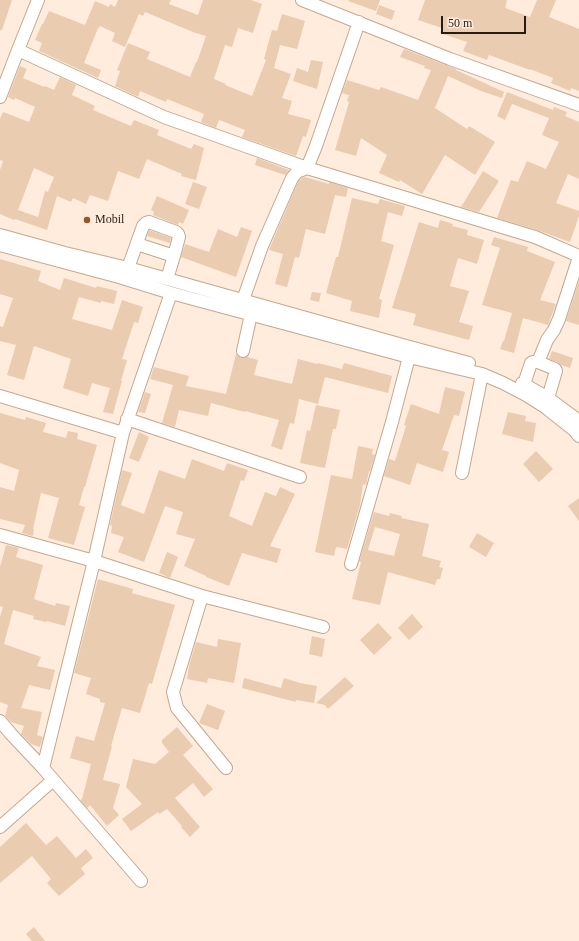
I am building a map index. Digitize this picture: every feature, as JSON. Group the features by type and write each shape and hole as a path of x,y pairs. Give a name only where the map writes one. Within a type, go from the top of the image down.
{"street":[{"path":"0,97 38,0"},
{"path":"302,0 450,59 579,105"},
{"path":"244,300 262,246 292,178 297,172 307,168 359,22"},
{"path":"18,50 164,117 307,168 535,237 579,256 559,319 547,340 538,362"},
{"path":"128,268 144,226 149,222 176,232 179,237 167,279"},
{"path":"0,235 65,253 128,268 483,367 524,384 548,398 579,421"},
{"path":"137,244 174,256"},
{"path":"0,245 409,357 482,374 526,395 551,412 574,430 579,436"},
{"path":"43,768 94,561 123,432 171,293"},
{"path":"243,351 251,314"},
{"path":"351,564 409,357"},
{"path":"524,384 531,363 538,362 556,370 548,398"},
{"path":"462,473 482,374"},
{"path":"0,396 123,432"},
{"path":"127,419 300,477"},
{"path":"0,535 94,561 202,596 323,628"},
{"path":"202,596 173,692 177,708 226,768"},
{"path":"0,721 141,881"},
{"path":"0,827 53,780"}],"building":[{"path":"0,0 12,0 2,30 0,30"},
{"path":"118,0 171,0 169,4 198,15 203,0 251,0 262,4 253,33 238,28 232,47 225,45 214,79 252,96 266,60 264,59 272,30 277,31 282,14 305,21 297,49 280,45 274,68 291,74 282,98 292,101 288,114 311,120 306,137 303,136 296,156 242,137 245,130 219,120 216,128 201,122 204,114 167,99 166,102 140,91 138,97 115,86 120,71 117,70 128,43 150,52 147,59 190,77 206,36 145,12 143,16 139,14 125,47 112,41 115,33 100,26 84,63 101,70 98,78 39,51 42,43 35,40 49,11 85,25 95,1 109,7 110,4 115,7"},
{"path":"380,0 376,11 348,1"},
{"path":"425,0 507,0 505,8 530,17 537,0 556,0 549,17 579,29 579,91 571,88 570,91 551,83 553,78 530,69 489,55 487,60 463,51 467,42 440,33 442,28 418,20"},
{"path":"379,5 395,11 392,20 376,14"},
{"path":"404,49 456,69 504,92 502,98 481,91 448,76 435,108 467,129 469,126 495,142 475,175 445,155 422,194 400,180 399,182 379,173 387,155 361,138 356,156 335,150 349,102 347,101 349,95 342,93 347,80 379,90 381,87 418,100 431,70 424,68 425,66 400,57"},
{"path":"311,60 323,62 317,89 293,81 297,68 308,72"},
{"path":"20,66 27,69 23,78 54,90 60,77 76,85 72,95 95,106 93,110 131,126 134,120 159,130 157,135 191,149 194,144 204,148 196,180 181,176 182,174 147,159 139,179 118,171 108,201 90,195 86,204 73,198 71,202 57,196 47,230 0,214 0,170 3,161 0,160 0,119 3,112 29,122 35,107 15,98 14,100 8,97","holes":["34,168 54,177 48,192 45,191 38,217 18,210"]},
{"path":"507,92 553,110 554,107 567,112 565,116 579,122 579,179 568,174 556,203 579,211 579,216 570,242 497,218 511,180 518,182 527,161 546,169 559,142 542,135 549,118 512,104 505,120 497,116"},
{"path":"257,158 289,170 285,175 255,165"},
{"path":"483,171 499,181 479,212 461,207"},
{"path":"305,177 348,188 346,197 335,195 325,234 306,229 299,258 295,257 287,287 275,284 283,254 269,250 298,182"},
{"path":"193,182 207,187 199,209 185,204"},
{"path":"157,196 189,210 183,224 179,222 178,225 153,215 154,212 151,210"},
{"path":"352,198 378,204 380,199 405,206 402,216 388,212 381,241 394,245 379,299 382,300 379,318 350,311 352,301 326,293 336,257 338,257"},
{"path":"440,220 453,224 452,226 468,230 467,235 484,240 477,264 458,258 450,286 469,291 459,322 473,326 469,340 413,325 416,314 392,308 419,222 438,228"},
{"path":"241,227 252,231 236,277 181,257 185,244 209,252 218,229 237,237"},
{"path":"149,230 171,238 170,243 147,236"},
{"path":"494,237 528,247 527,251 555,262 540,300 556,304 548,325 523,318 514,353 500,349 504,341 512,313 482,305 500,248 491,245"},
{"path":"0,259 41,271 38,281 60,290 64,278 96,288 97,286 117,291 114,304 101,301 101,303 79,297 72,319 112,330 122,300 143,307 138,323 134,322 122,359 127,360 113,414 103,412 110,388 92,383 88,396 63,388 71,359 34,346 24,380 7,375 16,345 0,341 0,326 3,327 13,298 0,294"},
{"path":"579,281 579,325 566,321"},
{"path":"312,292 321,293 319,302 310,300"},
{"path":"552,351 573,358 570,368 549,359"},
{"path":"236,354 241,358 247,357 258,360 254,375 292,384 298,359 342,369 344,363 392,376 388,393 325,377 318,404 299,399 294,424 290,423 282,450 271,446 279,420 211,403 208,416 179,410 175,427 162,423 173,385 150,379 154,367 189,376 186,386 226,394"},
{"path":"445,387 465,392 459,416 454,415 442,450 449,452 443,472 417,463 410,485 384,476 389,459 395,461 411,404 439,414"},
{"path":"145,392 151,394 145,413 138,412"},
{"path":"316,405 340,410 336,429 333,429 325,468 300,463 307,430 310,431"},
{"path":"508,412 526,416 525,421 536,423 533,442 502,434"},
{"path":"0,413 25,420 26,417 46,423 43,432 66,438 68,431 78,433 77,439 97,445 79,505 85,507 74,545 48,538 59,498 41,493 33,529 33,536 22,533 25,525 0,519 0,487 14,491 19,470 0,463"},
{"path":"139,432 149,437 139,462 129,458"},
{"path":"358,446 373,449 372,454 375,455 366,485 363,484 360,505 347,549 336,547 334,556 315,552 331,475 352,479"},
{"path":"536,451 553,469 539,482 523,464"},
{"path":"192,459 224,471 227,463 248,470 244,481 241,480 229,516 252,526 265,492 276,496 280,487 295,494 270,546 281,549 277,563 242,553 229,586 184,566 195,539 176,534 183,512 165,506 144,562 118,552 124,537 111,533 112,526 110,525 122,470 132,473 121,505 144,514 159,470 185,479"},
{"path":"579,498 579,521 568,506"},
{"path":"374,512 389,516 390,513 402,516 401,518 429,524 422,556 441,561 439,567 443,568 440,579 437,579 435,585 388,572 380,605 352,599 361,562 359,562","holes":["375,527 400,534 394,556 368,550"]},
{"path":"477,533 494,543 486,557 469,547"},
{"path":"6,545 19,548 16,557 43,565 34,599 55,606 56,603 70,606 65,626 33,619 34,616 13,610 4,644 41,657 37,666 55,670 50,690 29,685 21,708 42,712 37,735 43,737 40,747 31,744 21,734 24,726 11,722 5,716 8,705 0,702 0,617 3,607 0,606 0,567"},
{"path":"167,552 178,557 170,578 159,573"},
{"path":"98,579 133,589 132,593 175,605 152,684 149,683 140,713 122,708 103,780 120,784 113,808 119,815 107,826 90,805 87,808 80,800 82,799 91,764 70,758 76,736 94,741 105,703 100,702 100,699 86,694 91,678 74,673"},
{"path":"412,614 423,627 409,640 398,628"},
{"path":"378,623 392,638 374,655 360,640"},
{"path":"312,636 325,639 322,657 309,654"},
{"path":"218,639 241,643 234,683 208,678 207,683 187,679 196,642 217,647"},
{"path":"345,677 354,686 328,709 325,705 316,703"},
{"path":"244,678 281,688 284,678 317,686 314,703 296,700 296,702 242,688"},
{"path":"207,704 225,711 218,730 199,723"},
{"path":"177,727 193,746 183,755 213,789 204,797 193,783 175,798 200,827 190,837 167,809 159,814 158,812 131,831 122,819 142,804 126,787 133,759 155,764 169,752 162,743 162,740"},
{"path":"26,823 46,845 57,836 76,858 86,849 93,858 81,868 85,874 59,896 47,883 51,879 32,856 0,883 0,847"},
{"path":"34,927 45,941 32,941 26,934"}],"place":[{"name":"Mobil","path":"87,220"}]}
